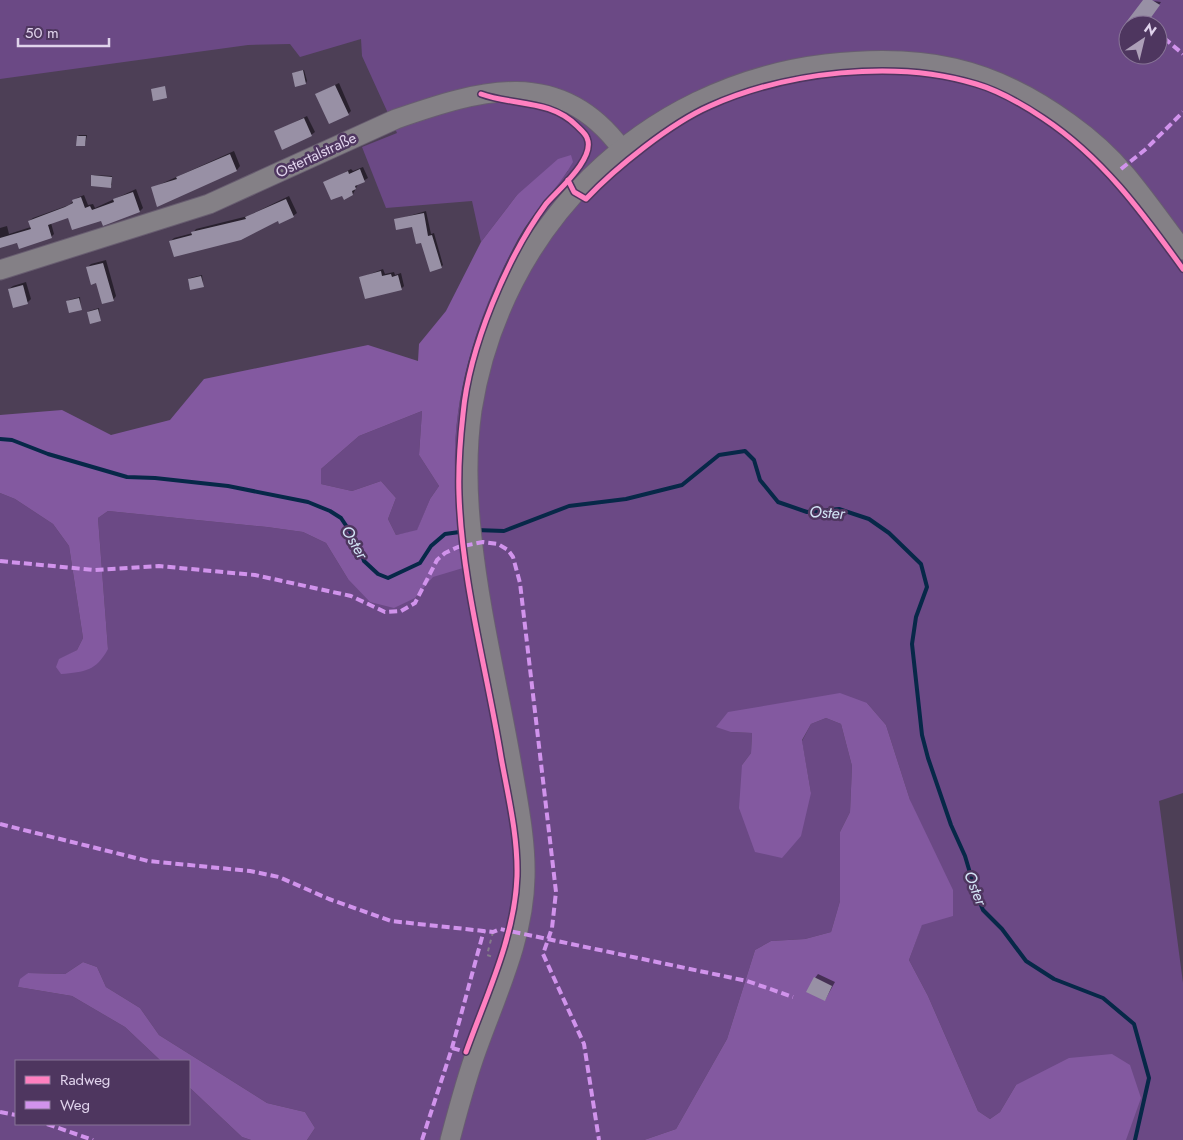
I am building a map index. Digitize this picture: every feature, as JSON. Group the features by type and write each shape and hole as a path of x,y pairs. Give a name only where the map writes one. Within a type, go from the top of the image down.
{"main road":[{"path":"450,1140 475,1054 506,973 514,946 524,897 524,852 516,790 475,566 467,470 472,410 491,334 508,294 528,254 585,180 622,148 677,110 703,97 761,76 805,66 836,63 875,61 948,66 979,73 1006,84 1050,109 1078,130 1125,174 1183,250"},
{"name":"Ostertalstraße","path":"0,270 209,204 396,119 481,94 529,92 566,100 581,108 608,130 622,148"}],"path":[{"path":"488,954 493,932"}],"shaded area":[{"path":"0,0 1183,0 1183,793 1159,801 1183,983 1183,1140 1126,1140 1126,1135 1016,1085 1000,1112 990,1119 978,1111 928,996 909,960 922,924 910,800 886,725 867,703 731,732 752,733 751,753 742,765 811,793 802,741 811,724 826,718 841,724 852,766 850,812 840,832 840,901 831,932 805,939 771,941 755,950 727,1039 676,1129 644,1140 307,1140 315,1128 305,1112 267,1103 159,1035 140,1008 106,987 97,967 83,962 65,974 28,973 18,987 72,996 125,1027 160,1060 15,1060 15,1125 190,1125 190,1088 242,1137 251,1140 0,1140 0,493 15,499 53,524 69,546 83,638 77,650 59,660 108,649 98,518 108,511 303,532 326,543 348,579 415,598 445,554 457,526 454,467 458,413 473,346 484,314 511,254 547,198 568,171 517,195 481,242 472,201 386,208 362,147 397,133 362,56 361,39 300,57 290,44 248,45 0,79"},
{"path":"571,155 573,162 524,229 505,264 483,315 467,369 457,423 455,451 455,481 463,568 433,577 415,598 394,608 370,602 348,579 326,543 303,532 108,511 98,518 108,649 99,662 89,669 61,674 56,667 59,659 77,650 83,638 69,546 53,524 15,499 0,493 0,415 62,410 111,435 170,420 204,379 368,345 418,361 419,344 446,311 481,242 517,195 558,159","holes":["422,411 419,455 439,486 430,499 417,530 396,535 388,519 396,498 381,481 352,491 321,484 321,469 359,436"]},
{"path":"422,411 419,455 439,486 430,499 417,531 396,535 388,519 396,498 381,481 352,491 321,484 321,469 359,436"},
{"path":"840,693 867,703 886,725 910,800 953,890 953,916 922,925 909,960 928,996 978,1111 990,1119 1000,1112 1016,1085 1069,1058 1112,1054 1130,1065 1141,1098 1126,1140 644,1140 676,1129 727,1039 755,950 771,941 805,939 831,932 840,901 840,832 850,812 852,766 841,724 826,718 811,724 802,740 811,793 801,836 782,858 755,852 739,808 742,765 751,753 752,733 731,732 716,727 728,712"},
{"path":"83,962 97,967 106,987 140,1008 159,1035 267,1103 305,1112 315,1128 307,1140 251,1140 242,1137 190,1088 190,1060 160,1060 125,1027 72,996 18,987 20,979 28,973 65,974"}],"building":[{"path":"1143,0 1152,0 1160,5 1153,15 1132,15"},
{"path":"303,70 306,84 295,87 292,73"},
{"path":"335,85 349,115 329,124 315,94"},
{"path":"165,86 167,98 153,101 151,89"},
{"path":"304,118 312,136 282,150 274,131"},
{"path":"77,136 86,136 85,146 76,146"},
{"path":"230,154 237,171 157,207 151,187 177,179 176,177"},
{"path":"360,169 365,182 355,186 356,189 352,191 353,195 344,200 342,196 331,200 323,182 348,171 349,174"},
{"path":"91,175 112,177 111,188 91,186"},
{"path":"133,192 140,212 103,226 101,221 72,230 68,218 48,225 52,238 19,249 17,243 0,248 0,238 31,229 28,221 65,207 73,203 72,200 81,197 85,208 90,206 92,210 114,202 113,199"},
{"path":"286,199 294,217 279,224 278,221 241,240 174,257 169,241 192,235 191,232 246,219 245,217"},
{"path":"424,213 428,236 432,235 442,268 430,272 421,243 416,244 412,227 396,230 394,219"},
{"path":"103,263 114,301 102,304 96,283 91,285 86,267"},
{"path":"381,271 382,276 391,274 392,277 398,275 402,290 365,299 359,277"},
{"path":"201,276 204,287 190,290 188,279"},
{"path":"23,285 28,304 13,308 8,289"},
{"path":"79,298 82,310 69,313 66,301"},
{"path":"98,309 101,321 90,324 87,312"},
{"path":"814,977 832,986 825,1001 806,992"}],"waterway":[{"name":"Oster","path":"0,439 12,440 48,454 127,477 228,486 308,502 341,518 357,542 364,561 378,574 388,578 420,563 431,546 445,534 467,531"},
{"name":"Oster","path":"476,530 504,531 569,506 626,499 682,485 719,455 745,451 754,460 760,480 778,502 807,512 839,509 869,519 889,533 921,564 927,587 916,617 912,644 922,735 928,758 951,825 965,856 976,893 983,910 1002,929 1026,961 1054,979 1103,998 1134,1024 1149,1078 1135,1140"}],"marked path":[{"path":"1168,41 1183,54"},
{"path":"1121,169 1146,149 1183,112"},
{"path":"0,561 94,570 159,566 255,575 351,596 385,612 401,611 415,603 437,560 445,553 458,547 483,542 498,544 508,550 513,557 520,583 556,892 552,928 543,954 584,1044 599,1140"},
{"path":"0,824 148,861 250,871 279,877 329,899 391,921 493,932 500,929 747,981 793,997"},
{"path":"422,1140 452,1048 484,930"},
{"path":"452,1048 466,1052 468,1048"},
{"path":"0,1112 15,1115"},
{"path":"50,1125 93,1140"}],"cycle path":[{"path":"568,180 574,192 586,199 628,160 678,123 710,106 740,94 772,85 841,73 876,71 911,72 944,76 976,84 1002,94 1064,133 1084,150 1120,187 1183,269"},
{"path":"466,1052 505,944 515,899 517,861 512,816 470,594 461,528 459,454 463,414 473,361 492,304 504,276 531,226 546,204 581,164 588,146 583,132 566,117 555,111 481,94"}]}
